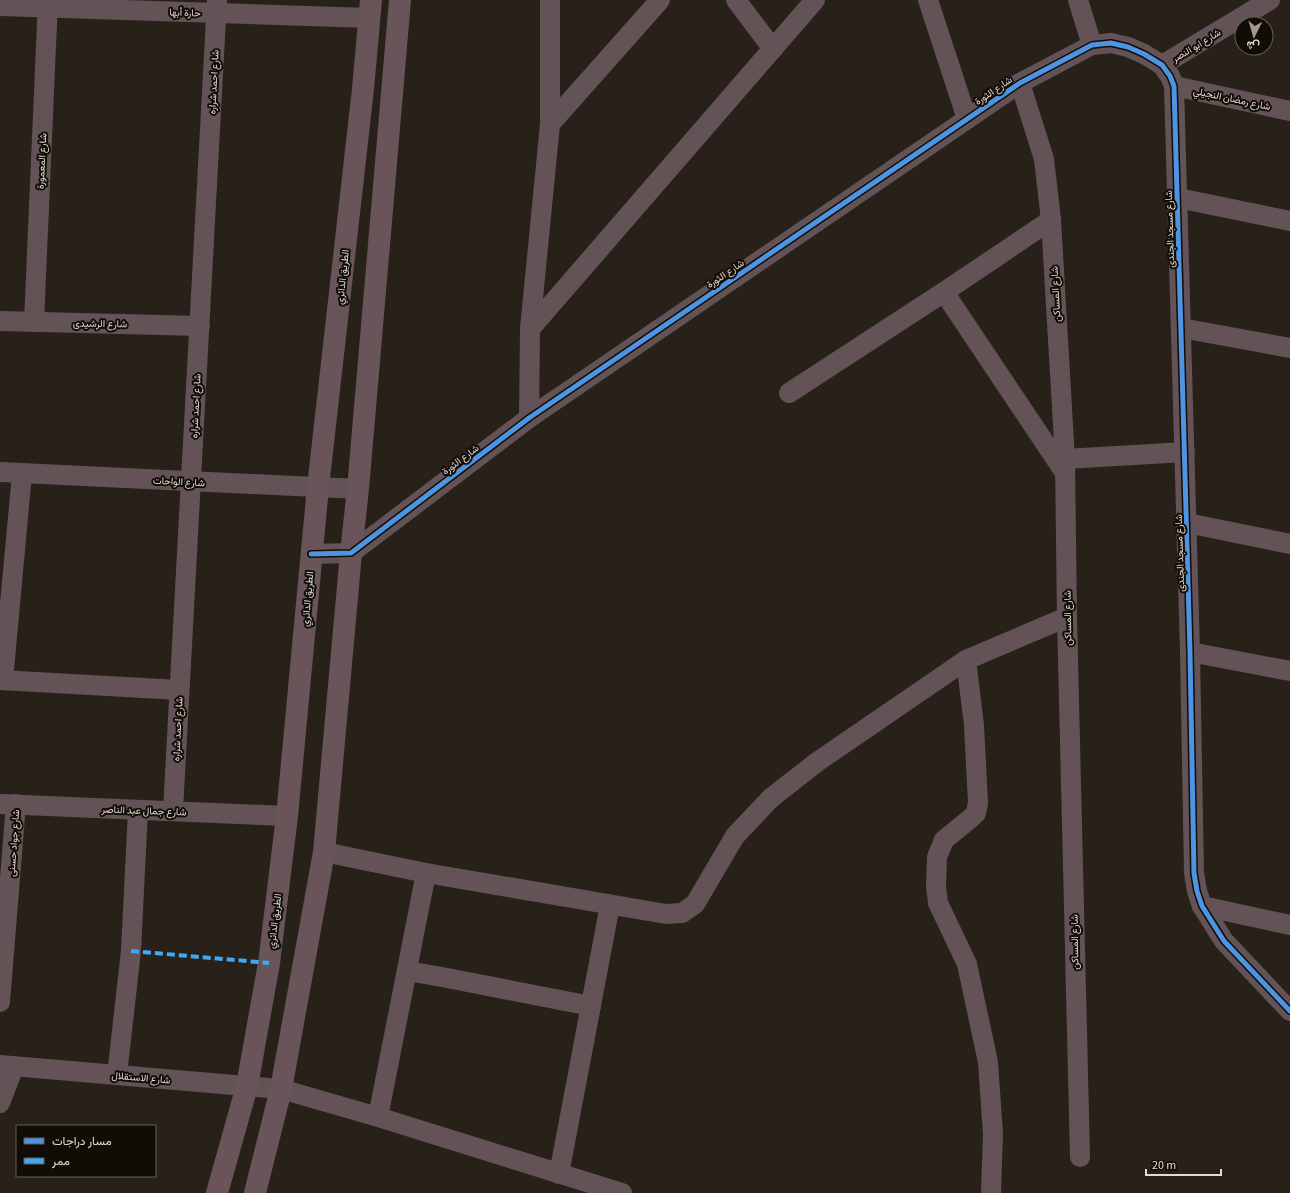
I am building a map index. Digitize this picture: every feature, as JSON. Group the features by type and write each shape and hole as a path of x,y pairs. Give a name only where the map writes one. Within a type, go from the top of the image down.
{"street":[{"path":"255,1193 281,1089 324,852 358,489 400,0"},
{"path":"529,418 530,329 550,124 550,0"},
{"path":"550,124 660,0"},
{"path":"736,0 773,49"},
{"path":"530,329 815,0"},
{"path":"928,0 967,119"},
{"path":"1078,0 1092,45"},
{"name":"شارع ابو النصر","path":"1162,65 1270,0"},
{"name":"حارة أبها","path":"0,6 48,4 370,9"},
{"name":"شارع المعمورة","path":"34,322 48,4"},
{"name":"شارع احمد شراره","path":"173,811 217,6"},
{"name":"الطريق الدائري","path":"217,1193 246,1086 269,963 287,816 318,487 363,90 370,9"},
{"name":"شارع الثورة","path":"351,553 529,418 1020,83 1092,45 1111,43 1128,47 1144,54 1162,65"},
{"name":"شارع مسجد الجندى","path":"1162,65 1170,76 1174,86 1187,524 1194,873 1197,891 1202,906 1224,941 1290,1011"},
{"name":"شارع المساكن","path":"1020,83 1044,159 1051,220 1065,466 1067,617 1080,1157"},
{"name":"شارع رمضان النجيلي","path":"1174,86 1281,109"},
{"path":"363,90 393,93"},
{"path":"1281,109 1290,96"},
{"path":"1178,198 1290,221"},
{"path":"789,393 1051,220"},
{"path":"944,292 1065,466 1185,452"},
{"name":"شارع الرشيدى","path":"0,321 200,326"},
{"path":"1181,328 1290,348"},
{"name":"شارع الواحات","path":"0,472 358,489"},
{"path":"22,474 6,569 1,680 179,690"},
{"path":"1187,524 1290,544"},
{"path":"312,554 351,553"},
{"path":"324,852 426,873 610,905 666,914 682,913 695,904 735,836 771,798 817,762 966,660 1067,617"},
{"path":"1190,652 1290,671"},
{"path":"966,660 974,725 978,803 976,812 971,818 944,840 937,857 936,886 938,903 967,964 988,1062 993,1134 991,1193"},
{"name":"شارع جمال عبد الناصر","path":"8,804 287,816"},
{"name":"شارع جواد حسنى","path":"0,1002 8,804"},
{"path":"117,1075 131,951 138,810"},
{"path":"378,1117 426,873"},
{"path":"559,1174 610,905"},
{"path":"1202,906 1290,925"},
{"path":"407,971 591,1006"},
{"path":"0,1103 7,1066"},
{"name":"شارع الاستقلال","path":"7,1066 281,1089 378,1117 559,1174 585,1187 622,1193"}],"marked path":[{"path":"131,951 269,963"}],"cycle path":[{"path":"311,554 351,553 529,418 1020,83 1092,45 1111,43 1128,47 1144,54 1162,65 1170,76 1174,86 1190,652 1194,873 1197,891 1202,906 1224,941 1290,1011"}]}
